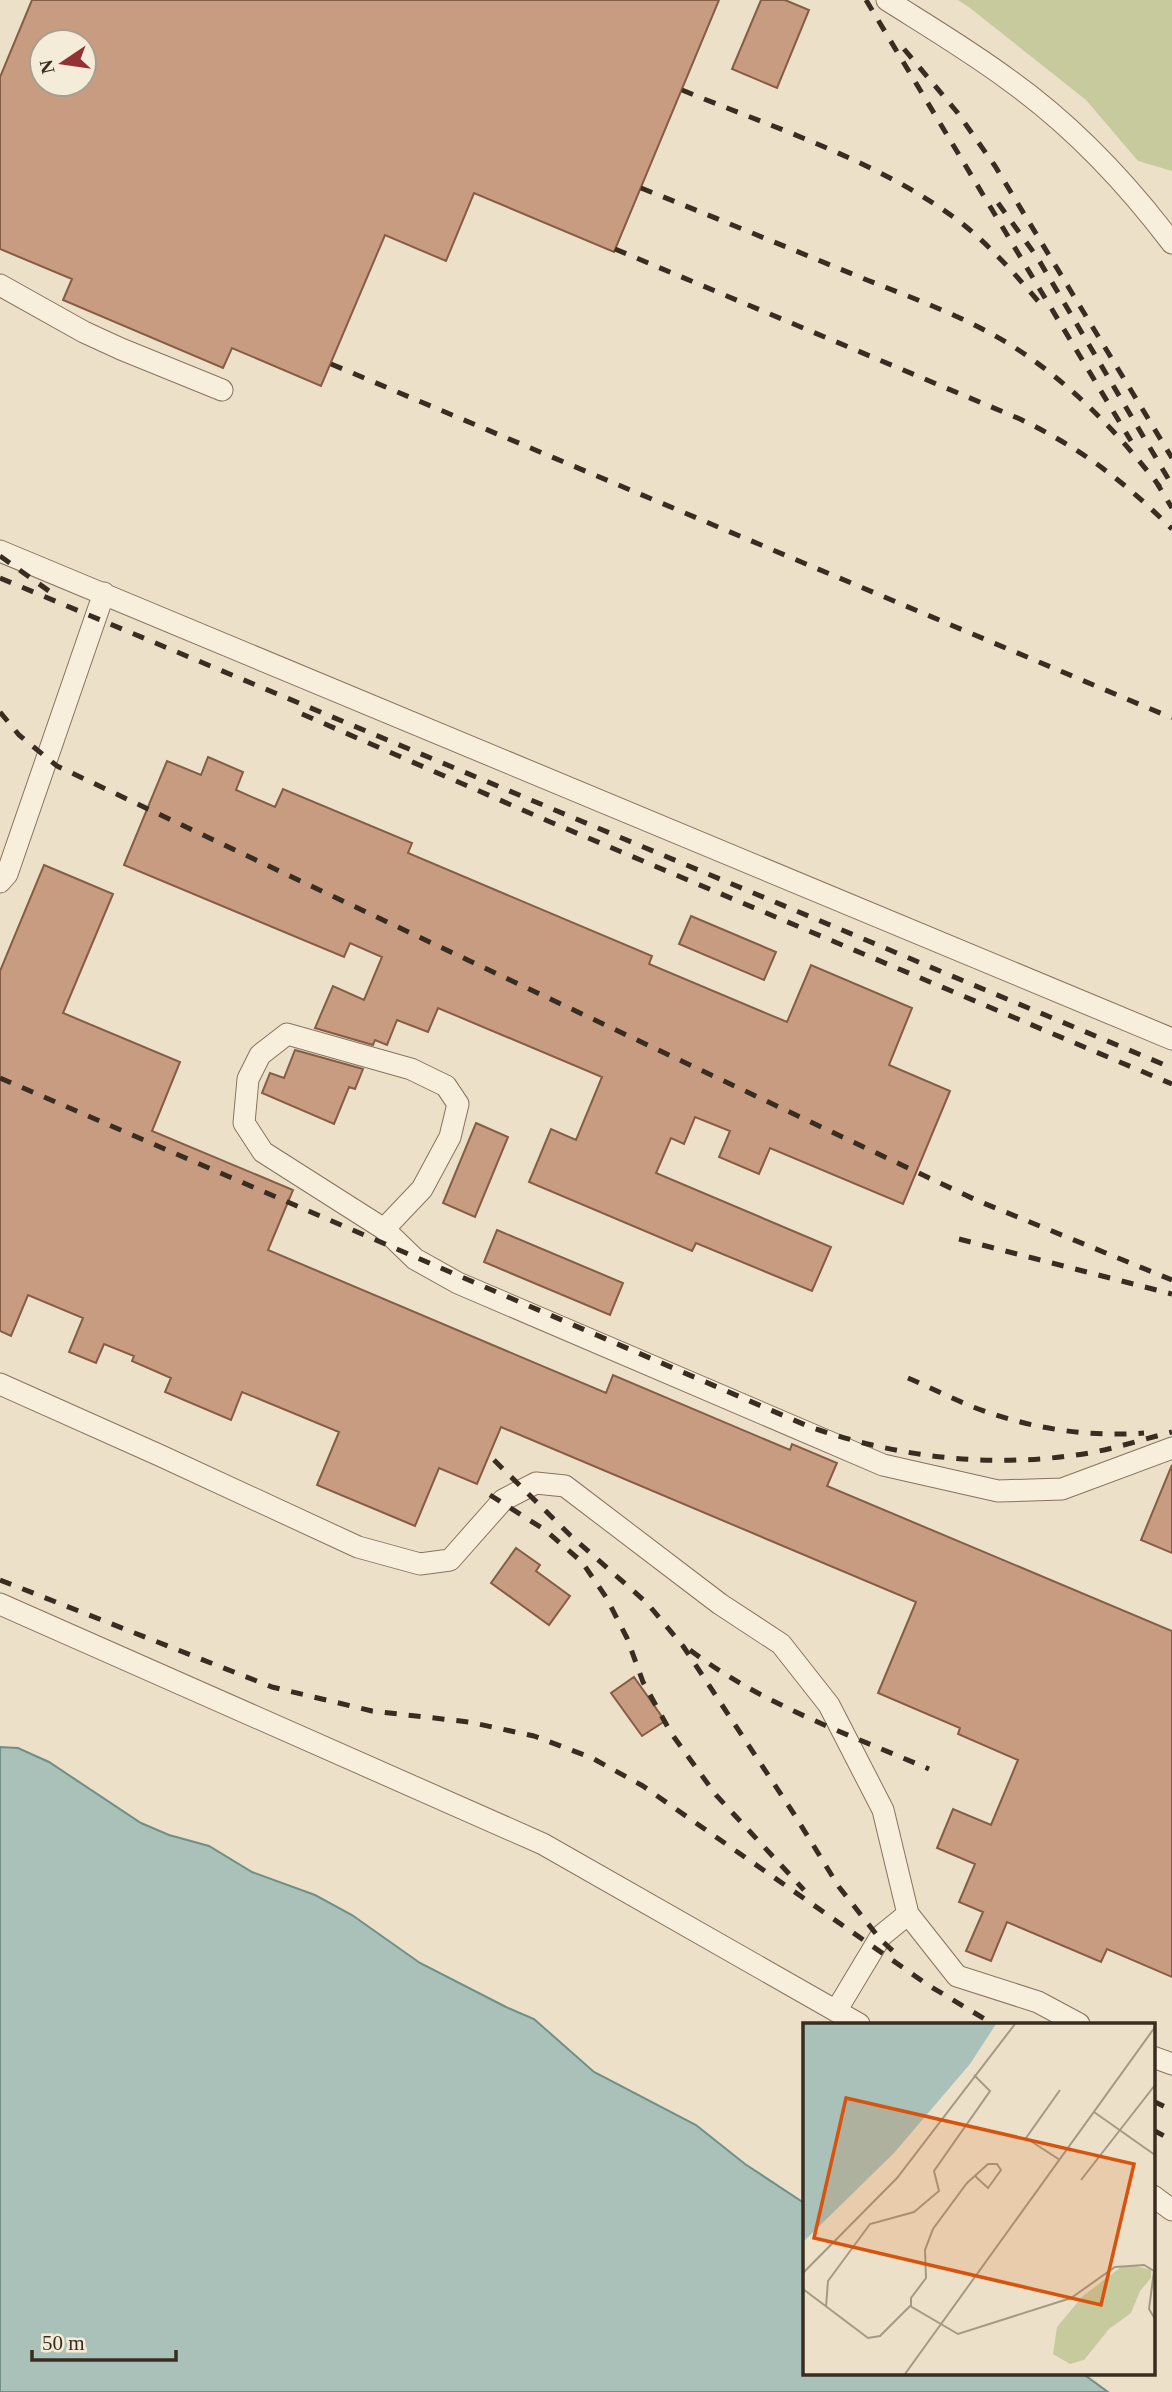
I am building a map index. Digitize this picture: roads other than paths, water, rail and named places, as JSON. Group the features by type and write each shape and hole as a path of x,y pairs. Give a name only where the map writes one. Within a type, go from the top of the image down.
{"lane":[{"path":"887,0 998,72 1050,113 1117,177 1172,243"},
{"path":"0,285 121,349 222,390"},
{"path":"0,551 1172,1039"},
{"path":"0,882 6,874 104,593"},
{"path":"384,1229 422,1189 450,1137 458,1104 446,1086 411,1069 287,1034 260,1055 248,1079 244,1124 263,1152 384,1229 415,1259 458,1283 883,1465 998,1491 1062,1489 1172,1448"},
{"path":"0,1384 358,1548 420,1564 450,1560 503,1500 536,1483 565,1486 720,1604 781,1644 829,1705 883,1810 908,1914 957,1976 1038,2002 1075,2023"},
{"path":"0,1604 543,1844 856,2023"},
{"path":"836,2011 881,1936 908,1914"},
{"path":"1154,2057 1172,2064"},
{"path":"1154,2197 1172,2210"}],"water":[{"path":"0,1747 18,1748 49,1762 141,1823 169,1835 209,1846 252,1872 315,1895 352,1915 420,1963 534,2019 594,2072 696,2125 745,2164 803,2202 803,2374 1083,2374 1108,2392 0,2392"}],"railway":[{"path":"866,0 1131,441"},
{"path":"904,49 957,112 995,166 1172,458"},
{"path":"682,90 828,148 900,183 964,225 1003,262 1038,301"},
{"path":"641,188 931,305 994,335 1033,360 1085,403 1160,487"},
{"path":"998,203 1037,257 1172,485"},
{"path":"615,249 1042,430 1101,467 1172,529"},
{"path":"331,364 1172,718"},
{"path":"1155,480 1172,508"},
{"path":"0,556 49,591"},
{"path":"0,578 1172,1068"},
{"path":"0,712 19,735 57,766 976,1200 1172,1280"},
{"path":"302,714 548,821 1172,1084"},
{"path":"0,1078 810,1427 844,1438 948,1458 1018,1460 1089,1453 1172,1432"},
{"path":"959,1239 1172,1294"},
{"path":"908,1378 961,1402 1011,1420 1087,1433 1144,1433"},
{"path":"494,1460 570,1535 647,1603 683,1646 839,1887 880,1939 895,1953"},
{"path":"490,1495 545,1530 582,1562 606,1597 627,1638 643,1682 671,1733 716,1795 804,1890"},
{"path":"0,1580 272,1687 372,1711 469,1722 534,1736 592,1758 643,1786 928,1985 991,2023"},
{"path":"690,1650 717,1669 775,1702 929,1769"},
{"path":"1154,2101 1172,2110"},
{"path":"1154,2131 1172,2140"}]}
